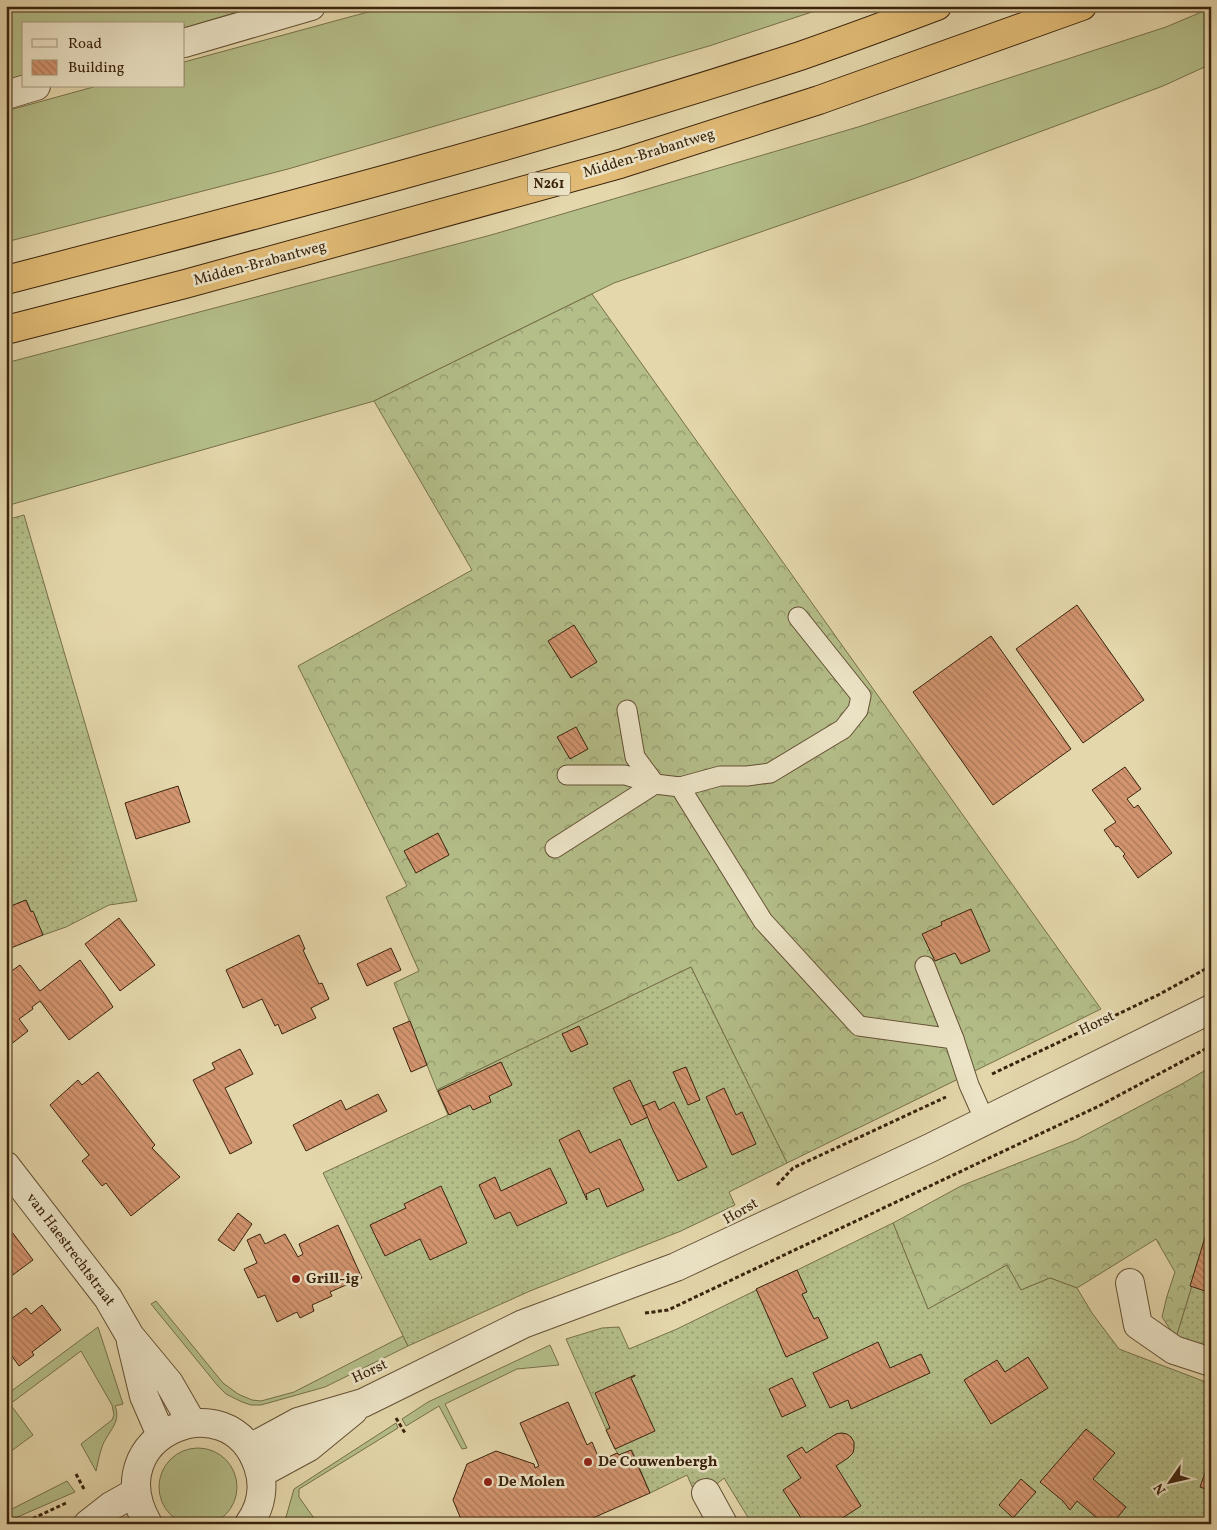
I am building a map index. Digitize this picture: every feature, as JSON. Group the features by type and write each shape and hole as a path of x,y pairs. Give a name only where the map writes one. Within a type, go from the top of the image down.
{"highway":[{"path":"6,280 195,231 610,115 801,55 938,6"},
{"name":"Midden-Brabantweg","path":"6,330 194,282 620,164 819,100 1082,6"}],"street":[{"path":"185,43 310,6"},
{"path":"6,95 29,88"},
{"name":"Horst","path":"250,1448 298,1422 363,1403 523,1324 676,1267 985,1121 1211,1009"},
{"name":"van Haestrechtstraat","path":"6,1166 108,1298 130,1336 169,1383 192,1423"},
{"path":"1130,1283 1138,1325 1174,1350 1211,1362"},
{"name":"van Haestrechtstraat","path":"130,1336 144,1396 160,1435"},
{"name":"Horst","path":"261,1473 309,1447 363,1403"},
{"path":"148,1524 140,1510 136,1492 138,1470 146,1451 160,1435 175,1427 192,1423 214,1424 224,1428 234,1433 250,1448 261,1473 262,1488 260,1502 249,1524"},
{"path":"88,1524 112,1506 136,1492"},
{"path":"706,1494 724,1524"}],"lane":[{"path":"567,775 626,775 655,784 680,787 720,776 746,776 770,772 843,729 858,710 861,696 798,617"},
{"path":"627,710 635,757 655,784"},
{"path":"555,848 655,784"},
{"path":"680,787 763,921 860,1026 954,1039"},
{"path":"926,966 954,1039 969,1085 985,1121"}],"path":[{"name":"Horst","path":"775,1187 793,1168 1158,995 1211,966"},
{"path":"394,1414 405,1433"},
{"path":"76,1474 86,1494"},
{"path":"21,1524 72,1500"}],"green space":[{"path":"6,6 257,6 185,28 185,22 22,22 22,76 6,80"},
{"path":"390,6 830,6 709,46 288,169 6,242 6,111 90,88 185,88 185,62"},
{"path":"1211,8 1211,64 1163,86 913,179 614,283 374,401 6,506 6,363 491,235 858,127 1166,27"},
{"path":"592,294 1101,1009 787,1163 691,967 437,1090 394,983 419,971 386,897 407,886 298,666 472,570 374,401"},
{"path":"24,515 137,901 109,905 66,927 43,935 26,900 6,908 6,520"},
{"path":"691,967 787,1163 729,1192 735,1205 681,1231 530,1291 408,1346 323,1173 448,1115 437,1090"},
{"path":"1211,1067 1211,1224 1176,1338 1162,1317 1175,1272 1156,1239 1077,1288 1050,1278 1021,1290 1007,1265 928,1309 893,1223 961,1186 1076,1140"},
{"path":"893,1223 928,1309 1007,1265 1021,1290 1050,1278 1077,1288 1092,1313 1119,1349 1211,1384 1211,1524 752,1524 724,1478 706,1493 694,1491 687,1475 650,1493 632,1450 619,1455 615,1449 566,1339 602,1328 619,1327 629,1349 677,1329"},
{"path":"1211,1224 1211,1348 1176,1338"},
{"path":"156,1301 223,1383 238,1394 252,1400 261,1401 294,1392 403,1336 408,1346 325,1387 261,1405 251,1405 226,1394 218,1386 151,1304"},
{"path":"98,1327 123,1404 115,1406 117,1417 102,1447 96,1471 81,1444 112,1420 114,1415 112,1405 81,1351 10,1404 33,1435 6,1455 6,1395"},
{"path":"550,1345 559,1365 517,1369 445,1404 467,1448 462,1449 439,1406 406,1426 402,1419 428,1402"},
{"path":"396,1423 398,1428 299,1489 299,1497 318,1524 284,1524 294,1489"},
{"path":"198,1448 213,1451 230,1465 234,1472 237,1487 234,1502 220,1519 213,1523 198,1526 183,1523 166,1509 162,1502 159,1487 162,1472 176,1455 183,1451"},
{"path":"67,1481 75,1492 6,1522 6,1512"}],"building":[{"path":"1077,605 1144,700 1083,743 1016,649"},
{"path":"574,625 597,662 571,678 548,641"},
{"path":"991,636 1071,749 993,805 913,692"},
{"path":"576,727 588,749 570,759 557,737"},
{"path":"1125,767 1141,789 1127,799 1134,808 1138,805 1172,853 1138,878 1123,856 1125,854 1118,846 1116,847 1104,830 1116,822 1092,790"},
{"path":"178,786 190,822 136,839 125,803"},
{"path":"438,833 449,855 416,873 404,851"},
{"path":"26,900 43,935 6,950 6,908"},
{"path":"971,909 990,951 961,964 955,953 935,961 922,934 942,925 941,922"},
{"path":"119,918 155,965 120,991 85,944"},
{"path":"299,935 305,949 303,950 319,984 322,983 329,999 311,1008 316,1018 282,1034 278,1024 275,1026 262,999 243,1008 226,970"},
{"path":"391,948 401,970 367,986 357,964"},
{"path":"80,960 113,1007 69,1040 40,1001 32,1007 33,1009 19,1019 28,1031 10,1045 6,1040 6,975 20,965 40,991"},
{"path":"410,1021 427,1065 411,1072 393,1028"},
{"path":"579,1026 588,1044 571,1052 562,1034"},
{"path":"240,1049 253,1074 225,1088 252,1143 230,1154 193,1080 215,1069 212,1063"},
{"path":"501,1062 512,1085 489,1096 491,1102 473,1110 470,1105 449,1115 438,1091"},
{"path":"686,1067 700,1100 688,1105 673,1072"},
{"path":"98,1072 155,1145 152,1148 180,1177 131,1216 106,1183 102,1186 82,1161 89,1155 50,1105 78,1080 82,1085"},
{"path":"630,1080 648,1117 631,1125 613,1088"},
{"path":"724,1088 736,1115 742,1112 756,1144 732,1155 706,1097"},
{"path":"378,1094 387,1111 306,1151 293,1125 341,1100 346,1110"},
{"path":"655,1101 659,1110 674,1102 707,1167 678,1181 643,1106"},
{"path":"579,1130 590,1153 620,1139 644,1190 607,1207 599,1188 586,1194 587,1200 559,1140"},
{"path":"550,1168 567,1203 517,1226 510,1212 495,1219 479,1185 495,1177 501,1191"},
{"path":"441,1186 467,1243 430,1260 420,1239 385,1256 370,1225 406,1208 404,1204"},
{"path":"238,1213 252,1224 234,1251 218,1240"},
{"path":"338,1225 362,1278 330,1292 332,1296 312,1305 314,1311 300,1318 297,1312 277,1322 265,1295 258,1298 244,1269 257,1263 247,1240 260,1234 265,1244 285,1234 298,1257 303,1254 299,1244"},
{"path":"9,1228 33,1260 6,1280 6,1230"},
{"path":"1207,1231 1211,1232 1211,1293 1190,1286"},
{"path":"797,1270 807,1292 802,1294 814,1319 818,1317 828,1338 786,1357 756,1289"},
{"path":"42,1305 61,1330 32,1352 34,1355 19,1366 6,1348 6,1312 11,1319 26,1308 31,1314"},
{"path":"878,1342 890,1368 921,1354 930,1373 851,1409 848,1400 830,1408 813,1373"},
{"path":"1028,1357 1048,1388 991,1424 964,1380 997,1360 1005,1372"},
{"path":"635,1375 631,1378 655,1431 615,1449 606,1430 610,1428 595,1393"},
{"path":"792,1378 806,1406 782,1417 769,1389"},
{"name":"De Couwenbergh","path":"568,1402 587,1445 592,1442 600,1461 617,1453 619,1455 631,1450 650,1493 586,1521 579,1518 577,1524 463,1524 453,1500 467,1464 496,1451 534,1464 535,1468 539,1466 520,1423"},
{"path":"1086,1429 1115,1453 1093,1479 1126,1507 1112,1524 1104,1524 1077,1501 1070,1510 1063,1501 1040,1482"},
{"path":"841,1433 851,1437 854,1442 854,1448 853,1453 848,1458 836,1466 861,1506 833,1524 805,1524 783,1490 801,1478 787,1456 802,1447 806,1453 836,1434"},
{"path":"1211,1456 1211,1491 1200,1487"},
{"path":"1021,1479 1036,1492 1013,1518 999,1505"}],"place":[{"name":"Grill-ig","path":"296,1279"},
{"name":"De Couwenbergh","path":"588,1462"},
{"name":"De Molen","path":"488,1482"}]}
